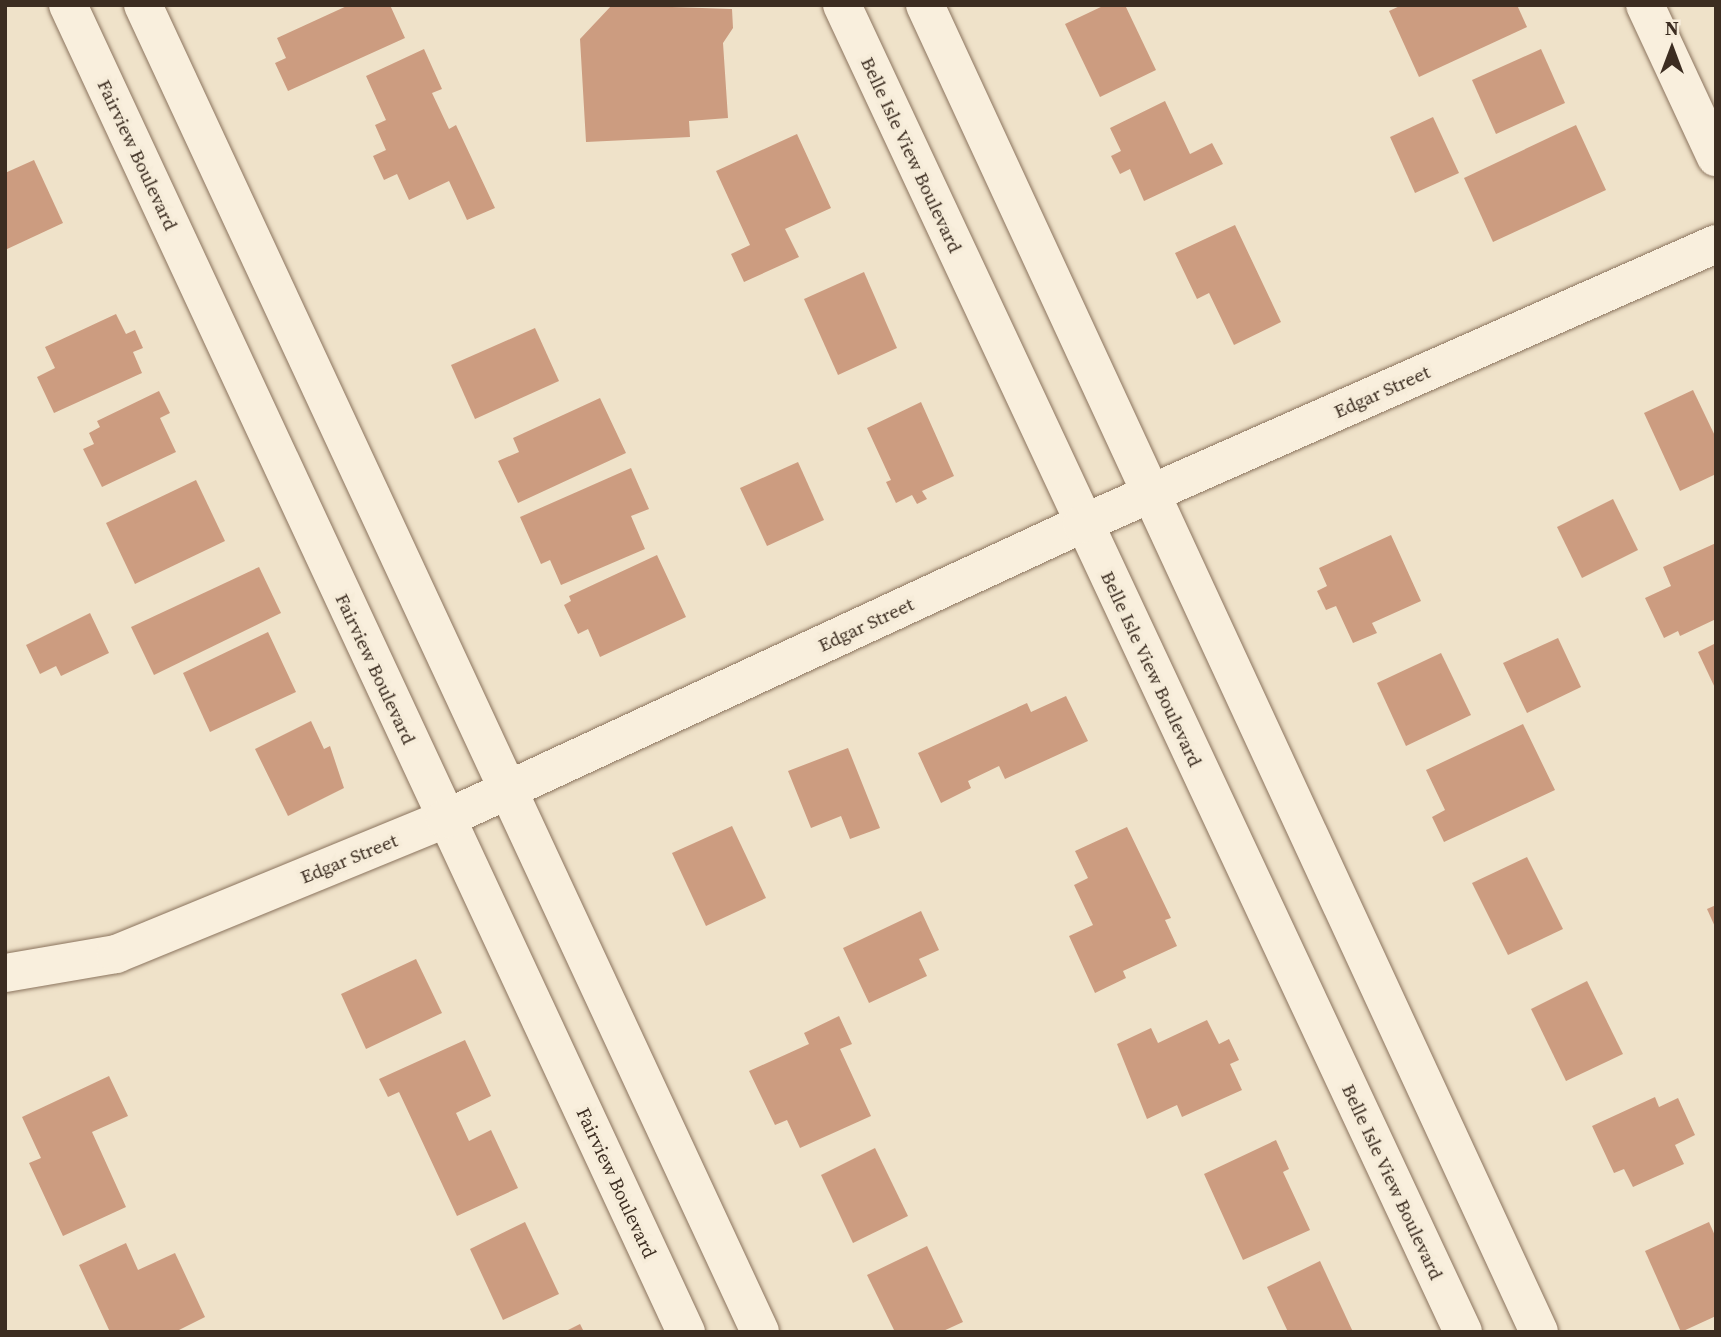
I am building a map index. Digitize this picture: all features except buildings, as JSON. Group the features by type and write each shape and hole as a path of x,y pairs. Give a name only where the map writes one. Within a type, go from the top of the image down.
{"street":[{"name":"Fairview Boulevard","path":"68,5 686,1332"},
{"path":"143,5 760,1332"},
{"name":"Belle Isle View Boulevard","path":"842,5 1463,1332"},
{"path":"925,5 1539,1332"},
{"path":"1644,5 1716,157"},
{"name":"Edgar Street","path":"5,973 116,954 445,819 1083,524 1716,244"}]}
